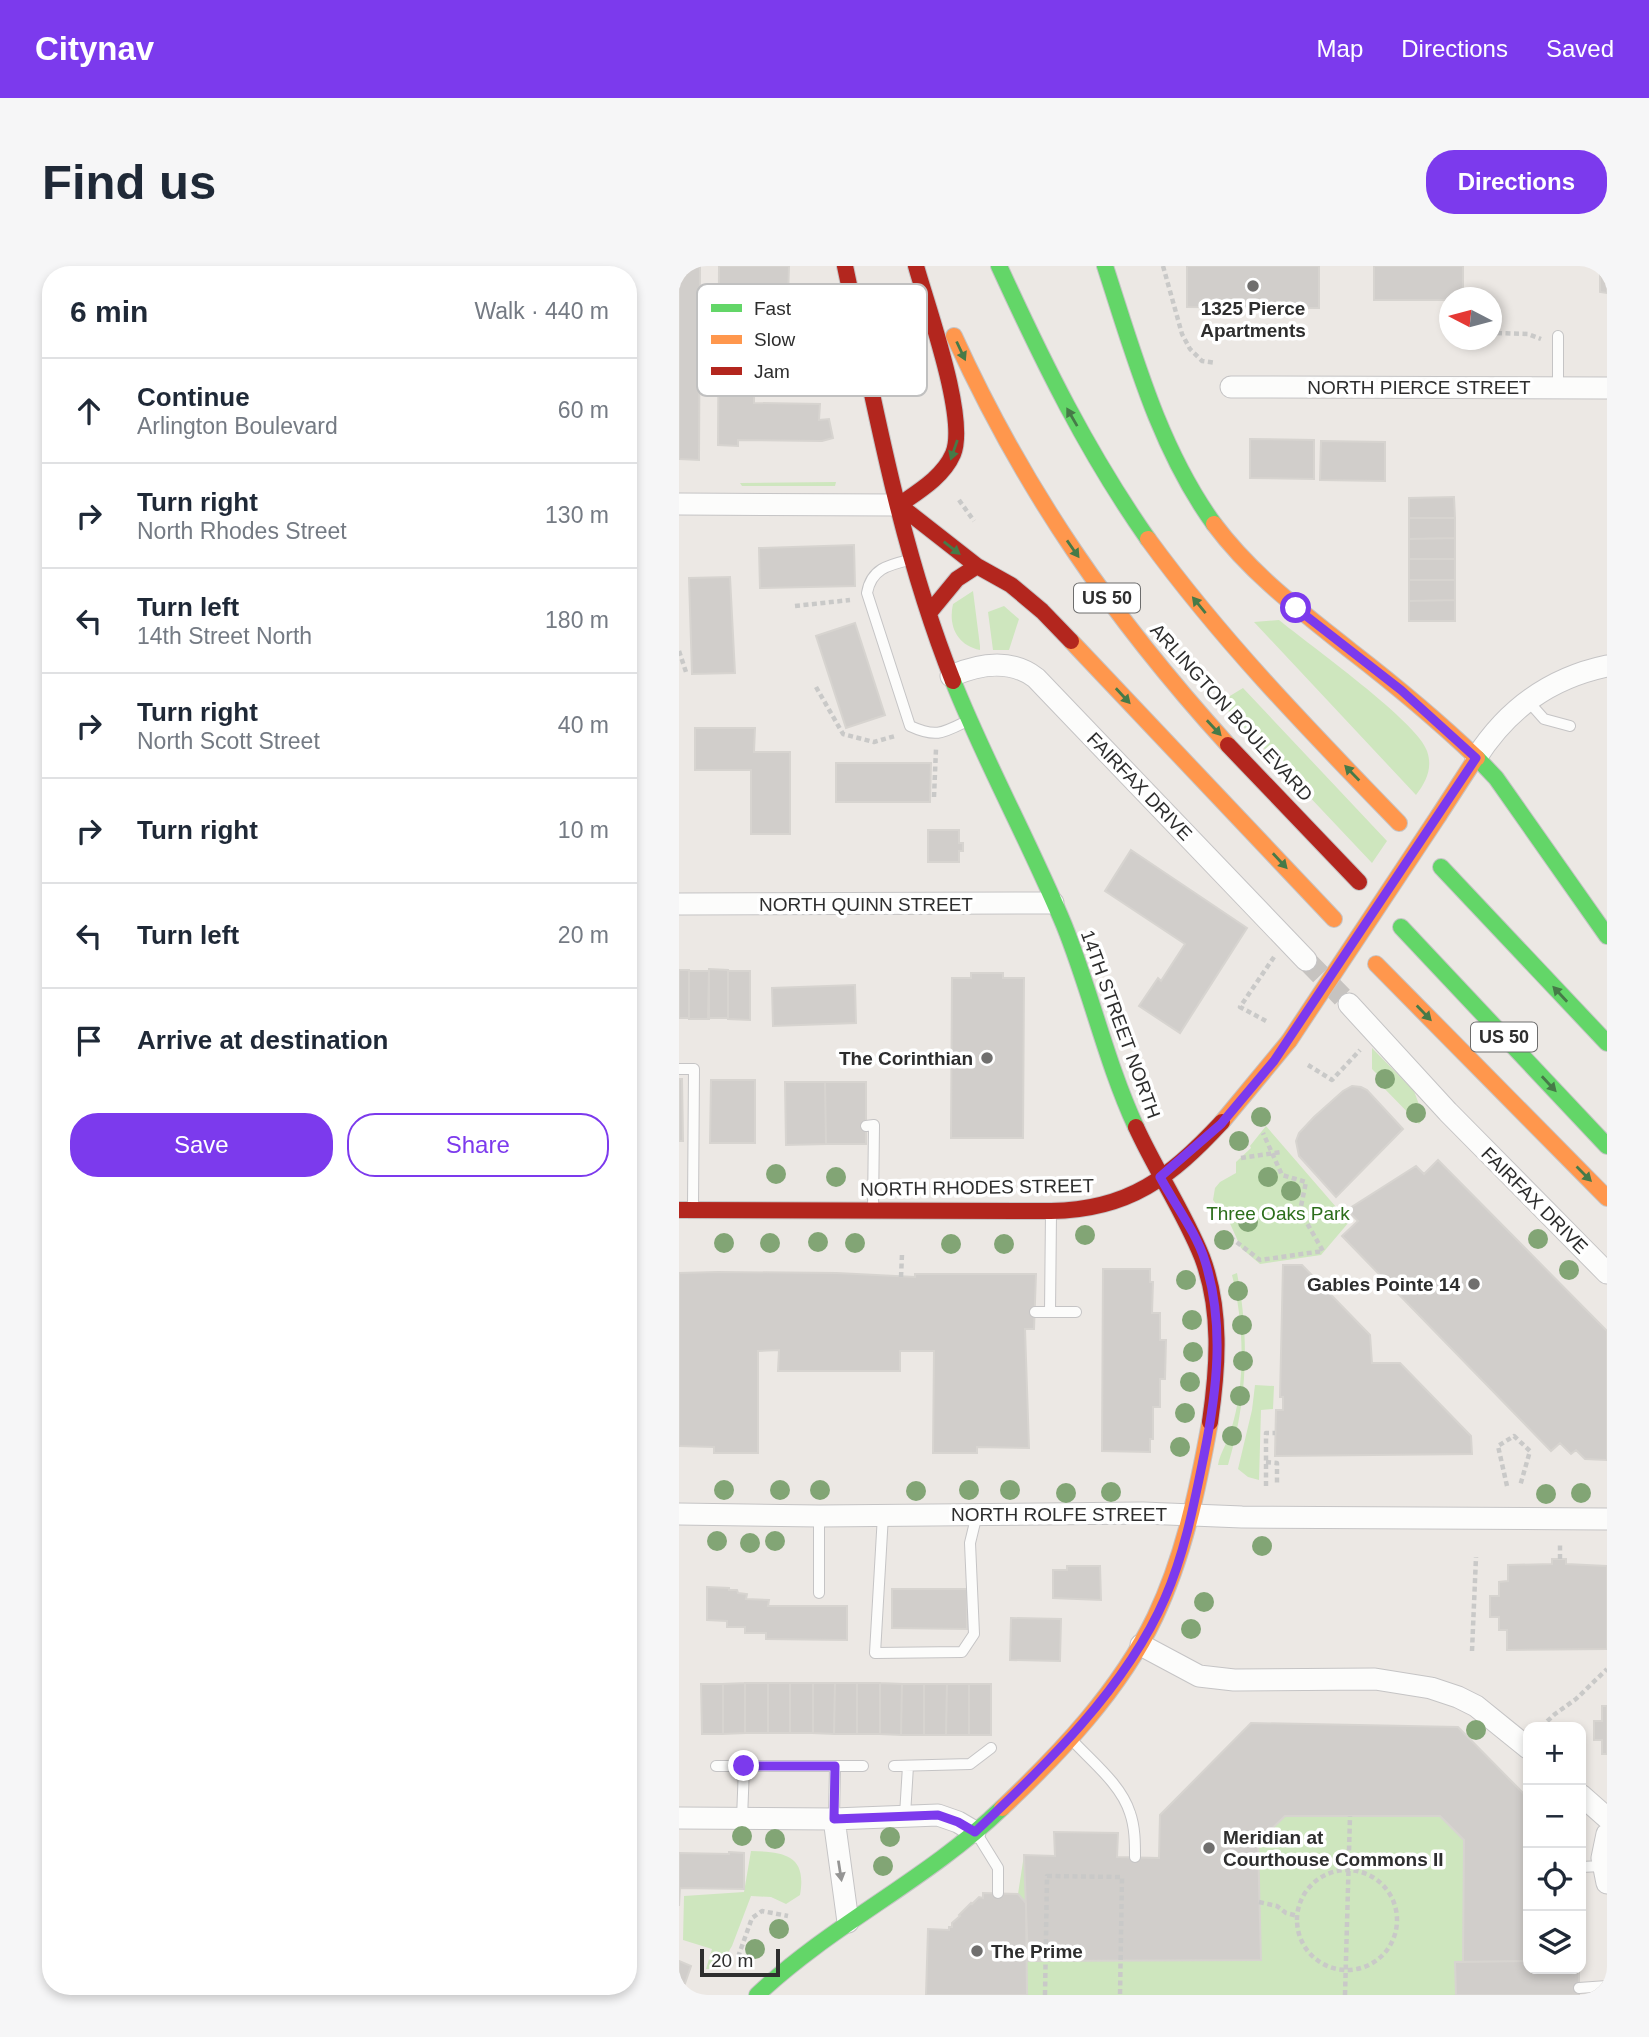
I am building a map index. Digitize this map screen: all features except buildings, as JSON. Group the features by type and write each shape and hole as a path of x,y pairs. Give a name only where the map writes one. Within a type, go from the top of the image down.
{"main road":[{"path":"845,266 849,284"},
{"path":"916,266 921,284"},
{"name":"ARLINGTON BOULEVARD","path":"925,266 961,352 999,426 1053,519 1108,599 1197,710 1359,882"},
{"path":"999,266 1061,398 1098,463 1138,524 1226,639 1399,823"},
{"path":"1105,266 1167,444 1192,490 1225,539 1276,591 1401,690 1496,778 1607,936"},
{"path":"899,505 944,471 955,452 958,440 954,402 927,305"},
{"path":"874,396 899,505 977,566 1011,585 1042,611 1334,919"},
{"name":"14TH STREET NORTH","path":"757,1995 788,1966 947,1856 975,1832 1069,1737 1110,1687 1141,1644 1165,1599 1176,1571 1192,1515 1218,1366 1216,1321 1202,1253 1160,1177 1124,1099 1068,937 951,676 912,559 899,505"},
{"path":"929,613 957,579 977,566"},
{"name":"NORTH RHODES STREET","path":"686,1210 1083,1210 1109,1205 1133,1195 1160,1177 1221,1124 1257,1083 1289,1041 1476,758"},
{"path":"1441,867 1607,1043"},
{"name":"US 50","path":"1401,928 1607,1146"},
{"path":"1376,964 1607,1198"}],"street":[{"name":"NORTH PIERCE STREET","path":"1231,387 1607,388"},
{"path":"679,504 899,505"},
{"name":"FAIRFAX DRIVE","path":"951,676 975,666 1003,665 1019,667 1036,678 1307,960"},
{"path":"1476,758 1497,727 1528,701 1556,682 1607,666"},
{"name":"NORTH QUINN STREET","path":"679,904 1053,902"},
{"name":"FAIRFAX DRIVE","path":"1349,1004 1448,1112 1607,1273"},
{"name":"NORTH ROLFE STREET","path":"679,1514 1607,1519"},
{"path":"1141,1644 1199,1676 1234,1680 1375,1679 1431,1688 1476,1706 1523,1744"},
{"path":"1586,1799 1607,1818"},
{"path":"679,1818 834,1819 938,1815 975,1832"},
{"path":"834,1819 848,1922"},
{"path":"1597,1872 1607,1835"}],"lane":[{"path":"1558,336 1558,387"},
{"path":"912,559 880,569 872,578 867,593 910,726 936,734 969,720"},
{"path":"1528,701 1544,719 1570,726"},
{"path":"679,1069 694,1069 686,1210"},
{"path":"866,1126 874,1125 873,1210"},
{"path":"1050,1312 1051,1211"},
{"path":"1035,1312 1076,1312"},
{"path":"883,1515 876,1653 962,1652 974,1634 969,1543 977,1514"},
{"path":"819,1516 819,1593"},
{"path":"1069,1737 1124,1799 1132,1816 1135,1857"},
{"path":"894,1766 970,1764 991,1748"},
{"path":"716,1766 863,1766"},
{"path":"742,1819 744,1766"},
{"path":"834,1819 835,1766"},
{"path":"905,1815 908,1766"},
{"path":"975,1832 998,1868 998,1893"},
{"path":"1579,1988 1607,1986"}],"path":[{"path":"1163,266 1186,341 1202,361 1216,363"},
{"path":"1502,333 1534,336 1541,339 1542,345"},
{"path":"795,606 854,599 867,593"},
{"path":"679,651 686,672"},
{"path":"816,687 843,734 874,742 906,732 910,726"},
{"path":"934,797 936,755"},
{"path":"1266,1021 1240,1007 1276,954"},
{"path":"1308,1065 1332,1080 1358,1054 1362,1043"},
{"path":"1230,1237 1260,1259 1323,1251 1300,1210 1306,1182 1282,1175 1262,1133"},
{"path":"1241,1158 1281,1152"},
{"path":"901,1277 902,1254"},
{"path":"1266,1486 1266,1433 1275,1433"},
{"path":"1507,1486 1498,1446 1514,1436 1530,1451 1520,1486"},
{"path":"1266,1462 1277,1462 1277,1486"},
{"path":"1559,1559 1560,1545"},
{"path":"1472,1651 1476,1557"},
{"path":"1546,1722 1576,1699 1607,1669"},
{"path":"1345,1995 1350,1816"},
{"path":"1349,1870 1366,1874 1380,1883 1391,1896 1397,1913 1396,1930 1390,1946 1378,1959 1363,1968 1346,1970 1319,1962 1308,1952 1297,1926 1302,1898 1310,1886 1335,1871 1349,1870"},
{"path":"1045,1995 1047,1876 1122,1877 1121,1995"},
{"path":"1259,1902 1277,1906 1286,1913 1298,1916"},
{"path":"739,1956 753,1918 762,1911 787,1916"}],"green space":[{"path":"836,482 835,486 742,486 740,483"},
{"path":"973,591 980,650 960,639 952,620 953,604"},
{"path":"1004,606 1019,619 1009,650 993,650 988,612"},
{"path":"1279,620 1384,703 1419,738 1427,751 1429,769 1416,795 1254,622"},
{"path":"1243,688 1387,841 1372,863 1220,702"},
{"path":"1372,1048 1414,1091 1424,1118 1419,1124 1380,1084 1381,1078 1372,1069"},
{"name":"Three Oaks Park","path":"1266,1126 1349,1222 1321,1255 1260,1264 1241,1248 1228,1219 1213,1200 1215,1188 1236,1173 1236,1162 1251,1148"},
{"path":"1237,1273 1244,1322 1243,1394 1228,1465 1218,1465 1236,1412 1241,1373 1241,1333 1232,1275"},
{"path":"1255,1385 1274,1386 1273,1409 1261,1410 1259,1480 1248,1477 1238,1469"},
{"path":"1285,1816 1440,1816 1464,1840 1463,1962 1455,1962 1456,1995 1027,1995 1026,1903 1018,1894 1024,1855 1159,1858 1155,1961 1260,1960 1258,1842"},
{"path":"751,1851 791,1858 800,1871 800,1895 786,1904 771,1897 751,1896 732,1946 718,1969 706,1969 712,1949 683,1940 684,1896 744,1892"}],"tunnel":[{"path":"1306,960 1349,1004"}],"traffic: fast":[{"path":"999,266 1067,406 1105,473 1148,539"},
{"path":"1105,266 1138,367 1163,432 1195,495 1214,524"},
{"path":"953,681 1064,925 1136,1127"},
{"path":"1477,758 1496,778 1607,936"},
{"path":"1441,867 1607,1043"},
{"path":"1401,927 1607,1146"},
{"path":"757,1995 816,1946 943,1858 1002,1808"}],"traffic: slow":[{"path":"954,336 1011,448 1075,551 1109,601 1228,745"},
{"path":"1214,524 1278,592 1384,677 1477,758"},
{"path":"1148,539 1237,650 1399,823"},
{"path":"1071,641 1334,919"},
{"path":"1439,815 1476,758"},
{"path":"1289,1041 1439,815"},
{"path":"1376,964 1607,1198"},
{"path":"1222,1122 1289,1041"},
{"path":"1002,1808 1067,1743 1107,1695 1141,1644 1165,1594 1182,1546 1210,1422"}],"traffic: jam":[{"path":"845,266 849,284"},
{"path":"916,266 921,284"},
{"path":"927,303 951,390 956,438 953,454 943,470 899,505 977,566 1011,585 1042,611 1071,641"},
{"path":"872,396 903,528 934,631 953,681"},
{"path":"929,613 957,579 977,566"},
{"path":"1228,745 1359,882"},
{"path":"679,1210 1079,1209 1126,1197 1147,1187 1185,1159 1222,1122"},
{"path":"1136,1127 1187,1224 1208,1277 1217,1339 1210,1422"}],"place":[{"name":"1325 Pierce Apartments","path":"1253,286"},
{"name":"The Corinthian","path":"987,1058"},
{"name":"Gables Pointe 14","path":"1474,1284"},
{"name":"Meridian at Courthouse Commons II","path":"1209,1848"},
{"name":"The Prime","path":"977,1951"}],"route":[{"path":"744,1766 835,1766 834,1819 938,1815 975,1832 1043,1765 1110,1687 1141,1644 1165,1599 1192,1515 1211,1415 1218,1351 1214,1303 1205,1260 1160,1177 1221,1124 1274,1061 1476,758 1401,690 1296,608"}]}
